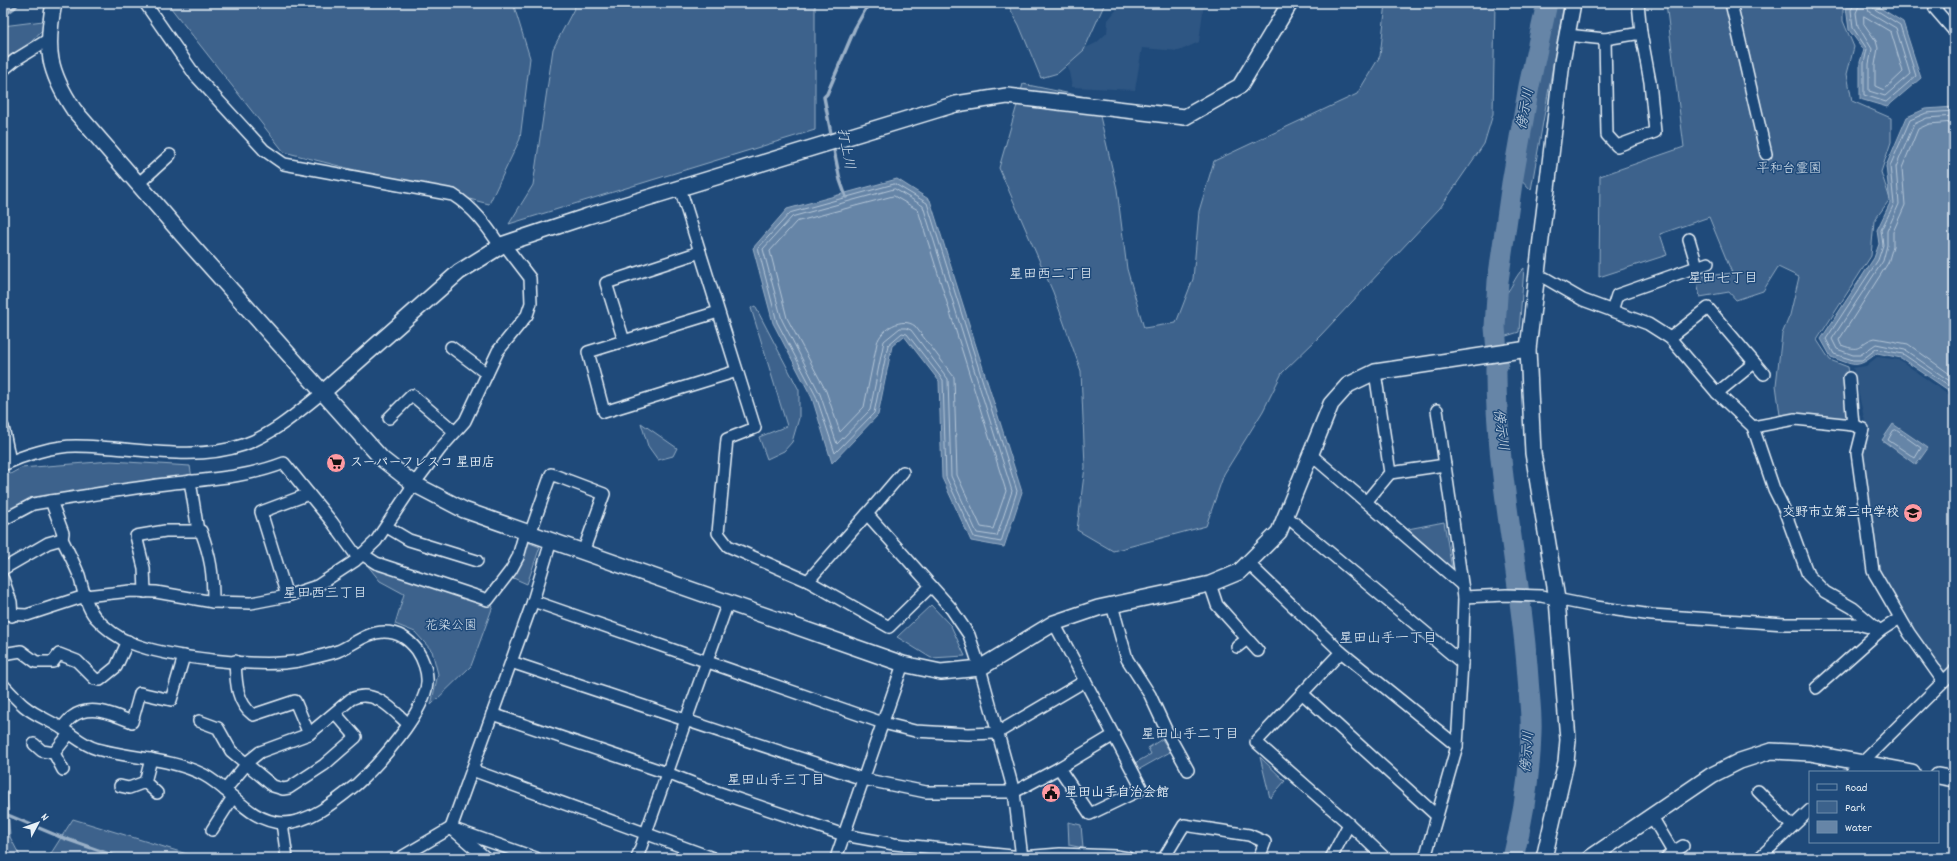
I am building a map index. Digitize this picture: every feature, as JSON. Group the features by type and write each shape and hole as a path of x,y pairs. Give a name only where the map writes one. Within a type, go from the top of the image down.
{"street":[{"path":"54,3 49,39 52,67 59,87 74,110 322,393 382,459 414,484 464,510 903,664 941,672 980,668 1054,623 1098,608 1210,584 1239,572 1279,532 1331,404 1348,385 1375,372 1528,349"},
{"path":"3,580 11,602 7,615 27,615 85,596 104,592 145,592 213,602 251,603 287,596 317,586 360,556 376,541 387,527 414,484 442,446 466,421 498,351 527,315 531,304 530,278 479,217 465,203 453,195 284,164 264,150 195,75 145,3"},
{"path":"3,427 7,463 44,451 75,446 189,453 215,451 242,445 273,431 322,393 460,272 502,245 588,216 956,104 1007,96 1185,117 1240,86 1290,3"},
{"path":"1544,858 1566,762 1568,740 1557,599 1533,453 1528,349 1562,62 1573,3"},
{"path":"1605,39 1607,135 1617,146 1655,132 1650,82 1641,33 1638,3"},
{"path":"1731,3 1766,154"},
{"path":"1939,3 1935,9 1954,31"},
{"path":"1567,36 1605,39 1641,33"},
{"path":"3,70 15,60 49,39"},
{"path":"138,184 170,155"},
{"path":"680,188 755,428 727,439 718,532 728,546 808,581 889,627 931,586"},
{"path":"1612,311 1617,295 1677,279 1703,264 1689,239"},
{"path":"624,341 606,283 700,252"},
{"path":"1536,276 1545,278 1583,300 1648,324 1670,338 1717,393 1754,428 1774,489 1784,509 1808,574 1825,592 1854,608 1880,631"},
{"path":"1670,338 1708,308 1764,374"},
{"path":"718,312 588,352 604,412 737,372"},
{"path":"452,347 487,374"},
{"path":"1717,393 1754,362"},
{"path":"1375,372 1390,473"},
{"path":"1849,378 1854,425"},
{"path":"389,418 412,395 455,432"},
{"path":"1425,858 1457,746 1464,597 1437,410"},
{"path":"1754,428 1795,419 1854,425 1863,429 1857,453 1873,571 1900,618 1942,681"},
{"path":"1310,454 1462,585"},
{"path":"3,520 33,504 190,481 230,478 284,463 360,556 376,563 488,600 511,570 518,557 551,474 604,494 583,552"},
{"path":"1366,502 1390,473 1444,465"},
{"path":"808,581 903,472"},
{"path":"190,481 198,531"},
{"path":"287,596 261,512 309,494"},
{"path":"3,686 25,707 95,749 188,766 216,781 243,807 261,818 282,823 299,821 312,815 344,794 370,773 408,724 424,694 428,681 425,666 419,654 402,634 382,632 363,637 338,651 297,661 264,663 184,656 128,641 114,634 94,616 85,596 78,574 62,539 63,533 51,501"},
{"path":"867,514 950,607 969,635 980,668 1014,792 1022,858"},
{"path":"1286,516 1462,662"},
{"path":"387,527 410,540 477,561"},
{"path":"145,592 144,568 136,536 165,531 201,531 210,557 213,573 213,602"},
{"path":"3,569 48,543 62,539"},
{"path":"400,858 451,828 534,601 551,541"},
{"path":"1248,563 1341,652 1457,746"},
{"path":"1210,584 1217,605 1258,651"},
{"path":"1464,597 1506,595 1541,596 1596,607 1652,615 1785,624 1858,624 1880,631"},
{"path":"534,601 883,723 915,731 968,734 997,733 1085,681"},
{"path":"637,858 728,602"},
{"path":"1112,605 1127,659 1150,695 1168,734 1188,770"},
{"path":"1816,688 1880,631 1900,618"},
{"path":"1054,623 1142,789 1090,814 1059,768"},
{"path":"1237,647 1247,638"},
{"path":"3,654 21,651 36,662 53,662 59,654 77,661 95,679 100,680 116,667 128,641"},
{"path":"1341,652 1303,694 1256,742 1349,824 1385,858"},
{"path":"54,753 73,716 84,712 104,711 132,722 140,693 171,700 184,656"},
{"path":"235,661 236,685 239,696 247,710 253,716 295,701 310,734"},
{"path":"511,662 863,780 926,792 1014,792 1059,768 1114,735"},
{"path":"836,858 903,664"},
{"path":"1857,768 1942,681 1954,671"},
{"path":"1303,694 1437,816"},
{"path":"212,830 229,794 247,764 260,752 310,734 350,699 357,696 366,695 375,698 386,704 408,724"},
{"path":"199,721 218,728 231,751 273,786 283,789 289,788 324,765 356,737 334,713"},
{"path":"492,714 668,773 708,789 844,835 894,844 1022,858 1060,854 1116,856 1128,858"},
{"path":"34,744 42,750 54,753 63,770"},
{"path":"1590,858 1712,775 1740,761 1771,751 1810,753 1857,768 1898,771"},
{"path":"145,782 151,759"},
{"path":"472,770 714,858"},
{"path":"1939,776 1954,779"},
{"path":"120,786 129,788 145,782"},
{"path":"145,782 157,793"},
{"path":"1758,791 1792,826"},
{"path":"1759,858 1809,811"},
{"path":"1652,815 1670,855 1683,846"},
{"path":"282,823 287,858"},
{"path":"1331,858 1349,824"},
{"path":"1164,858 1184,825 1249,834 1265,842 1258,858"},
{"path":"451,828 486,858"},
{"path":"451,828 536,858"}],"shaded area":[{"path":"1122,3 1204,3 1199,42 1179,51 1142,48 1135,90 1072,87 1066,57 1096,43 1107,33 1108,20"},
{"name":"交野市立第三中学校","path":"1877,357 1900,360 1954,398 1954,666 1946,672 1942,671 1879,574 1864,451 1867,431 1853,368 1866,366"}],"green space":[{"path":"167,3 513,3 530,58 520,139 489,204 284,152"},
{"path":"577,3 815,3 815,130 509,224 533,185 553,49"},
{"path":"1007,3 1105,3 1084,50 1058,73 1041,78 1019,25"},
{"path":"1386,3 1495,3 1493,114 1484,144 1440,208 1320,336 1282,373 1263,411 1224,474 1206,526 1113,551 1077,530 1085,467 1081,371 1053,292 999,168 1023,84 1086,97 1099,112 1117,189 1127,269 1144,328 1176,323 1193,279 1199,211 1214,161 1357,94 1380,56"},
{"path":"1553,3 1564,3 1531,190 1517,175"},
{"name":"平和台霊園","path":"1666,3 1843,3 1843,21 1854,47 1847,74 1852,101 1891,118 1891,142 1881,172 1890,199 1874,221 1871,256 1817,340 1830,360 1848,367 1857,422 1813,415 1780,415 1776,385 1782,334 1790,315 1799,277 1778,267 1763,291 1736,300 1729,292 1700,297 1696,277 1732,273 1709,217 1660,234 1667,255 1599,277 1600,176 1684,147"},
{"path":"51,20 15,60 3,67 3,26"},
{"path":"1524,268 1519,332 1500,338 1501,298 1505,295"},
{"path":"755,306 799,390 799,418 792,442 784,451 767,459 759,437 787,426 751,308"},
{"path":"641,423 677,448 673,456 658,460 648,446"},
{"path":"111,461 190,466 192,478 3,515 3,478 21,468"},
{"path":"1444,522 1452,569 1408,529"},
{"path":"527,542 540,547 527,584 511,577"},
{"name":"花染公園","path":"367,565 493,606 471,666 431,705 438,674 432,651 415,632 395,624 404,594 380,581"},
{"path":"931,605 951,626 965,656 931,658 897,637"},
{"path":"1162,739 1170,752 1138,770 1135,763 1151,754 1148,748"},
{"path":"1260,757 1285,781 1270,798"},
{"path":"73,819 200,858 48,858"},
{"path":"1068,822 1081,825 1083,848 1069,845"},
{"path":"3,836 10,837 21,858 3,858"}],"water":[{"path":"1854,3 1872,3 1903,22 1921,78 1887,107 1860,99 1860,62 1864,50 1849,30 1846,7"},
{"path":"1954,107 1954,394 1901,358 1877,353 1864,362 1859,364 1850,364 1831,357 1821,339 1874,258 1879,244 1877,230 1890,203 1886,166 1907,117 1925,109"},
{"path":"897,179 930,200 1022,492 1004,547 971,541 942,478 939,381 904,336 892,346 878,415 832,463 812,398 773,323 753,248 787,209"},
{"path":"1893,424 1928,448 1916,465 1882,440"},
{"path":"3,790 7,792 10,837 3,836"}],"waterway":[{"name":"打上川","path":"3,16 18,3"},
{"name":"打上川","path":"832,139 824,97 827,94 855,28 869,3"},
{"name":"傍示川","path":"1513,858 1523,812 1528,779 1531,718 1525,639 1500,445 1496,367 1498,364 1495,327 1498,281 1512,183 1529,86 1547,3"},
{"name":"打上川","path":"833,145 840,180 846,197"},
{"name":"打上川","path":"3,813 58,836 120,858"}],"place":[{"name":"スーパーフレスコ 星田店","path":"336,463"},
{"name":"交野市立第三中学校","path":"1913,513"},
{"name":"星田山手自治会館","path":"1051,793"}],"district":[{"name":"星田西二丁目","path":"1051,275"},
{"name":"星田七丁目","path":"1723,279"},
{"name":"星田西三丁目","path":"325,594"},
{"name":"星田山手一丁目","path":"1388,639"},
{"name":"星田山手二丁目","path":"1190,735"},
{"name":"星田山手三丁目","path":"776,781"}]}
